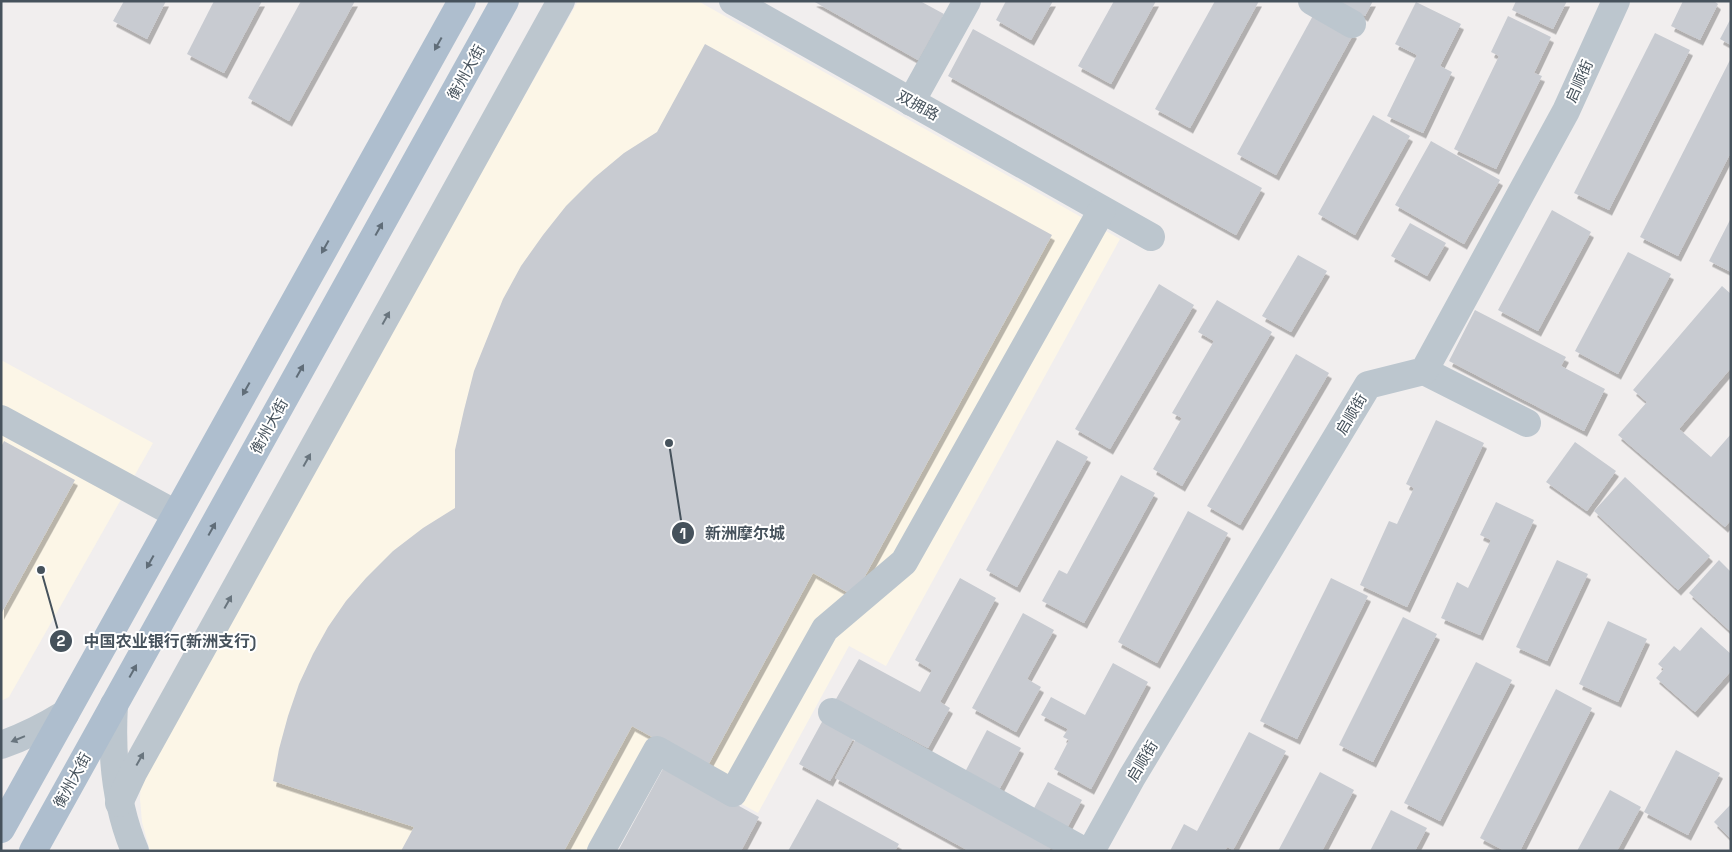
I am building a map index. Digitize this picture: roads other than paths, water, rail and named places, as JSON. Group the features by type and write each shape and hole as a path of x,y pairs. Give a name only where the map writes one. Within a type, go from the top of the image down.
{"main road":[{"path":"42,848 2,824 462,1"},
{"name":"衡州大街","path":"42,848 114,705 505,1"}],"street":[{"path":"119,803 133,774 561,1"},
{"name":"双拥路","path":"733,1 1150,237"},
{"path":"911,102 967,1"},
{"path":"1312,1 1352,24"},
{"name":"启顺街","path":"1091,851 1137,769 1368,385 1424,371 1566,111 1616,1"},
{"path":"601,851 657,750 733,792 825,629 904,562 1102,210"},
{"path":"1424,371 1526,423"},
{"path":"1,419 176,514"},
{"path":"114,705 112,738 114,771 119,803 135,851"},
{"path":"832,712 1084,851"},
{"path":"1,745 20,739 65,714"}],"place":[{"name":"新洲摩尔城","path":"669,443"},
{"name":"中国农业银行(新洲支行)","path":"41,570"}]}
